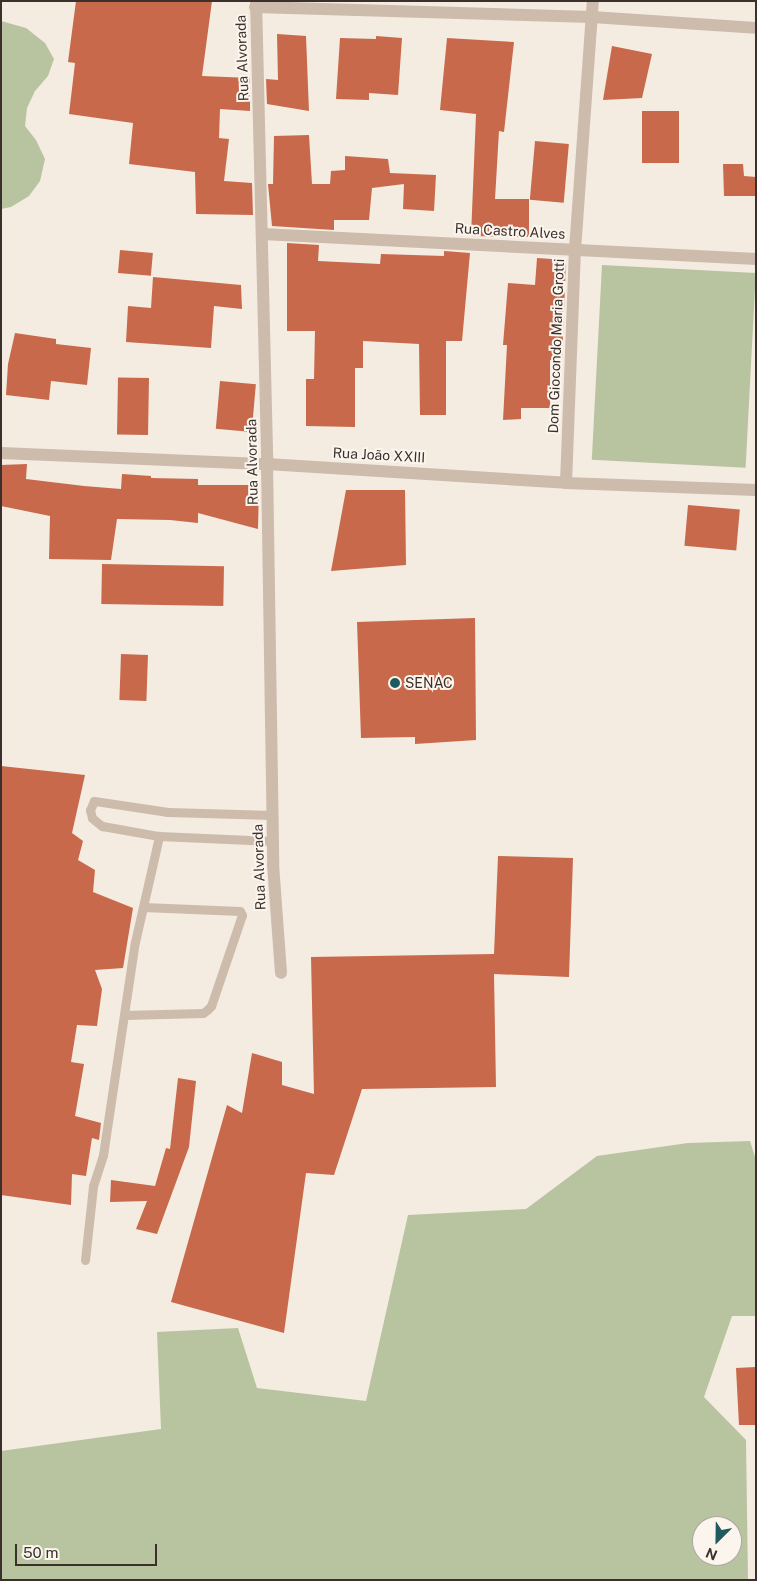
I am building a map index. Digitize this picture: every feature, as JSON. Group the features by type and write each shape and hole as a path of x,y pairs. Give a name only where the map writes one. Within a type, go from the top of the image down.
{"street":[{"name":"Dom Giocondo Maria Grotti","path":"566,482 575,250 593,1"},
{"path":"256,4 592,17 756,28"},
{"name":"Rua Alvorada","path":"256,4 268,464 273,841 281,973"},
{"name":"Rua Castro Alves","path":"262,234 756,259"},
{"name":"Rua João XXIII","path":"1,453 268,464 566,482 756,490"}],"lane":[{"path":"273,815 168,812 94,801 91,805 92,818 102,826 159,836 273,841"},
{"path":"85,1260 93,1186 103,1154 124,1015 143,908 159,836"},
{"path":"124,1015 203,1013 207,1010 211,1006 242,915 240,911 143,908"}],"green space":[{"path":"1,21 26,28 45,43 54,59 48,76 35,91 27,108 25,126 36,140 45,159 40,181 29,196 11,207 1,209"},
{"path":"602,265 756,273 746,468 592,460"},
{"path":"750,1141 756,1160 756,1316 732,1316 704,1397 746,1440 748,1580 1,1580 1,1451 161,1429 157,1332 238,1328 257,1388 366,1401 408,1215 526,1209 597,1156 688,1143"}],"building":[{"path":"76,1 212,1 202,76 250,78 250,111 220,109 219,138 229,139 224,181 252,183 253,215 196,214 195,172 129,164 133,123 69,114 75,63 68,62"},
{"path":"277,34 306,36 309,111 267,104 266,79 278,80"},
{"path":"376,36 402,38 398,95 369,93 369,100 336,99 340,38 376,39"},
{"path":"447,38 514,42 504,132 499,131 495,199 529,199 529,237 471,236 476,114 440,110"},
{"path":"612,46 652,54 642,98 603,100"},
{"path":"642,111 679,111 679,163 642,163"},
{"path":"309,135 312,184 330,184 331,171 345,170 345,156 388,159 390,173 436,175 434,211 403,209 404,184 372,188 369,220 334,220 334,230 272,226 268,184 273,184 274,136"},
{"path":"535,141 569,144 564,203 530,200"},
{"path":"723,164 743,164 744,176 756,177 756,196 724,196"},
{"path":"287,243 319,245 318,261 380,264 381,254 444,256 444,251 470,253 462,341 446,341 446,415 420,415 419,344 363,341 363,368 355,368 355,427 306,426 306,379 314,379 315,331 287,331"},
{"path":"120,250 153,253 151,276 118,273"},
{"path":"537,258 566,260 562,361 550,360 550,408 521,408 521,419 503,420 507,345 503,345 508,283 535,285"},
{"path":"153,277 241,285 242,309 214,306 211,348 126,342 128,306 151,308"},
{"path":"15,333 56,339 56,344 91,348 87,385 51,381 49,400 6,395 8,364"},
{"path":"118,377 149,378 148,435 117,434"},
{"path":"220,381 256,384 252,432 216,429"},
{"path":"27,464 26,479 84,486 121,489 122,474 151,476 151,478 198,479 198,485 259,485 258,529 198,513 198,523 170,520 117,519 111,560 49,559 50,516 1,506 1,465"},
{"path":"346,490 405,490 406,565 331,571"},
{"path":"688,505 740,510 736,550 684,546"},
{"path":"102,564 224,566 223,606 101,604"},
{"path":"475,618 476,740 415,744 415,737 361,738 357,622"},
{"path":"121,654 148,655 146,701 119,700"},
{"path":"1,766 85,775 72,833 83,841 78,860 95,870 93,892 133,908 123,968 95,970 102,989 97,1026 77,1025 71,1062 84,1064 75,1116 101,1123 99,1140 92,1138 86,1176 72,1174 71,1205 1,1195"},
{"path":"498,856 573,858 569,977 494,974 496,1087 362,1089 334,1175 306,1173 284,1333 171,1302 227,1105 242,1113 252,1053 282,1062 282,1085 314,1094 311,957 494,954"},
{"path":"178,1078 196,1081 189,1147 157,1234 136,1229 147,1201 110,1202 111,1180 155,1186 166,1148 170,1149"},
{"path":"756,1367 756,1425 739,1425 736,1368"}],"place":[{"name":"SENAC","path":"395,683"}]}
